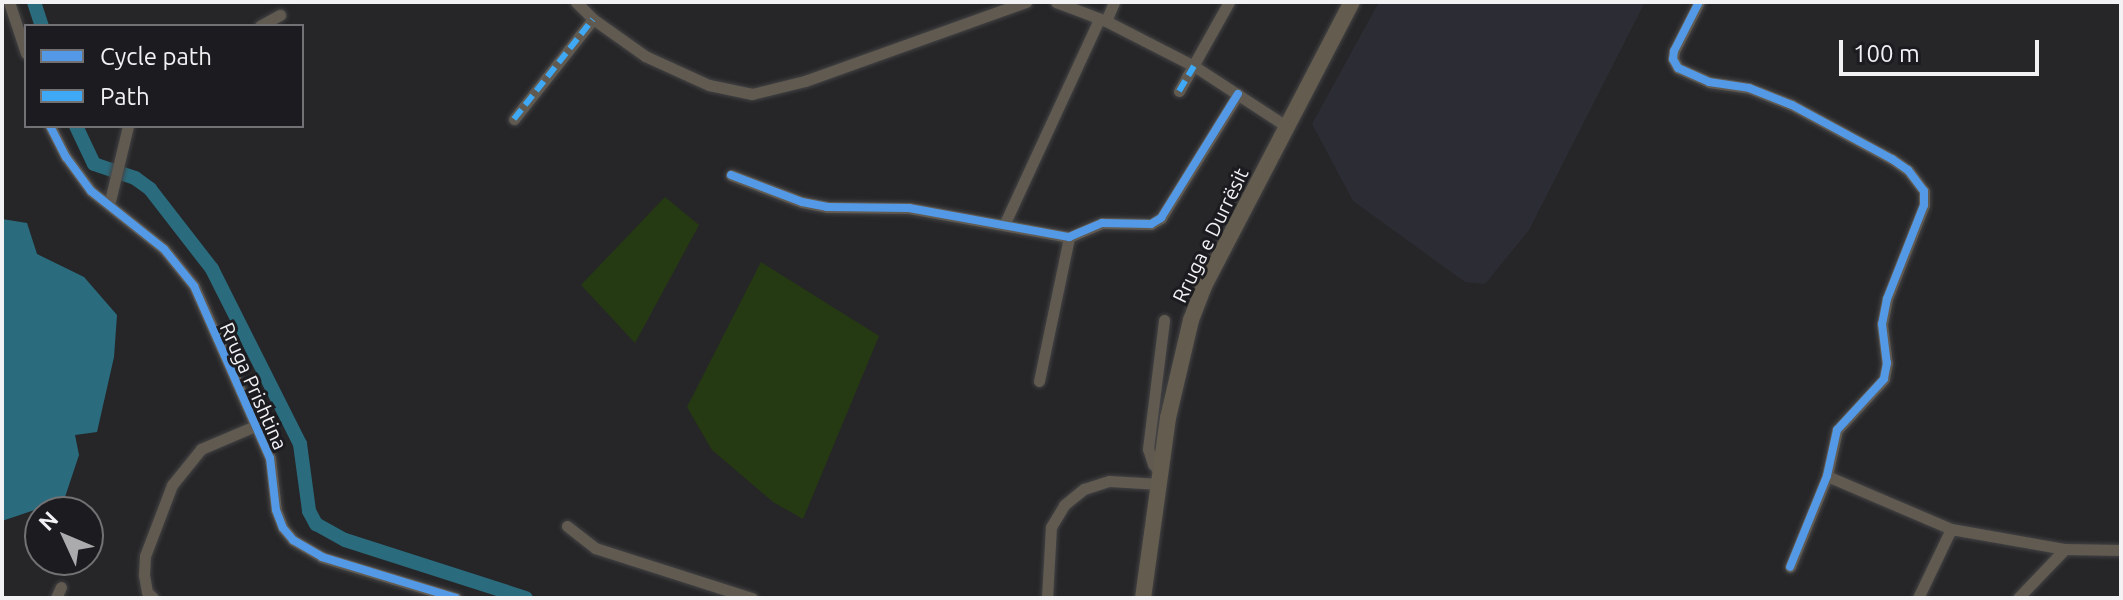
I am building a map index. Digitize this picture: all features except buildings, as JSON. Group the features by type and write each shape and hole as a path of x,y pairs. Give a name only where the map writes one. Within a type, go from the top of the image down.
{"main road":[{"name":"Rruga e Durrësit","path":"1143,598 1168,418 1191,320 1204,286 1352,2"}],"street":[{"path":"9,2 24,47"},
{"path":"576,2 623,42 669,68 709,85 752,94 805,81 1026,2"},
{"path":"1056,2 1102,20 1194,66 1286,126"},
{"path":"1004,225 1102,20 1114,2"},
{"path":"1179,91 1229,2"},
{"path":"1699,2 1674,51 1673,59 1678,68 1709,82 1749,88 1792,105 1892,159 1908,170 1924,191 1924,205 1887,299 1882,324 1887,363 1884,379 1837,430 1827,476 1790,567"},
{"path":"264,24 280,15"},
{"path":"514,119 593,19"},
{"path":"731,175 802,202 827,207 909,208 1069,237 1102,223 1151,224 1161,218 1238,94"},
{"name":"Rruga Prishtina","path":"51,128 79,177 181,266 194,286 270,458 276,510 283,528 293,540 322,557 456,598"},
{"path":"109,205 127,128"},
{"path":"1039,381 1069,237"},
{"path":"1047,598 1051,527 1064,505 1084,489 1109,481 1160,478 1148,449 1164,320"},
{"path":"153,598 146,584 145,556 172,485 201,449 255,426"},
{"path":"1827,476 1951,529 2065,549 2121,550"},
{"path":"567,526 595,548 752,598"},
{"path":"1918,598 1951,529"},
{"path":"2018,598 2065,549"}],"shaded area":[{"path":"1379,2 1645,2 1529,230 1485,284 1465,282 1353,201 1312,124"}],"green space":[{"path":"665,197 699,225 635,343 581,285"},
{"path":"761,262 879,336 803,519 773,502 712,450 687,407"}],"water":[{"path":"2,219 27,223 37,254 84,277 117,315 114,357 97,432 75,435 79,455 65,496 24,496 24,514 2,521"}],"waterway":[{"path":"34,2 41,24"},
{"path":"77,128 94,164 135,178 150,189 212,269 300,444 309,511 316,524 345,540 526,598"}],"marked path":[{"path":"514,119 593,19"},
{"path":"1179,91 1194,66"}],"cycle path":[{"path":"1699,2 1674,51 1673,59 1678,68 1709,82 1749,88 1792,105 1892,159 1908,170 1924,191 1924,205 1887,299 1882,324 1887,363 1884,379 1837,430 1827,476 1790,567"},
{"path":"731,175 802,202 827,207 909,208 1069,237 1102,223 1151,224 1161,218 1238,94"},
{"path":"51,128 66,157 91,191 164,249 194,286 270,458 276,510 283,528 293,540 322,557 456,598"}]}
